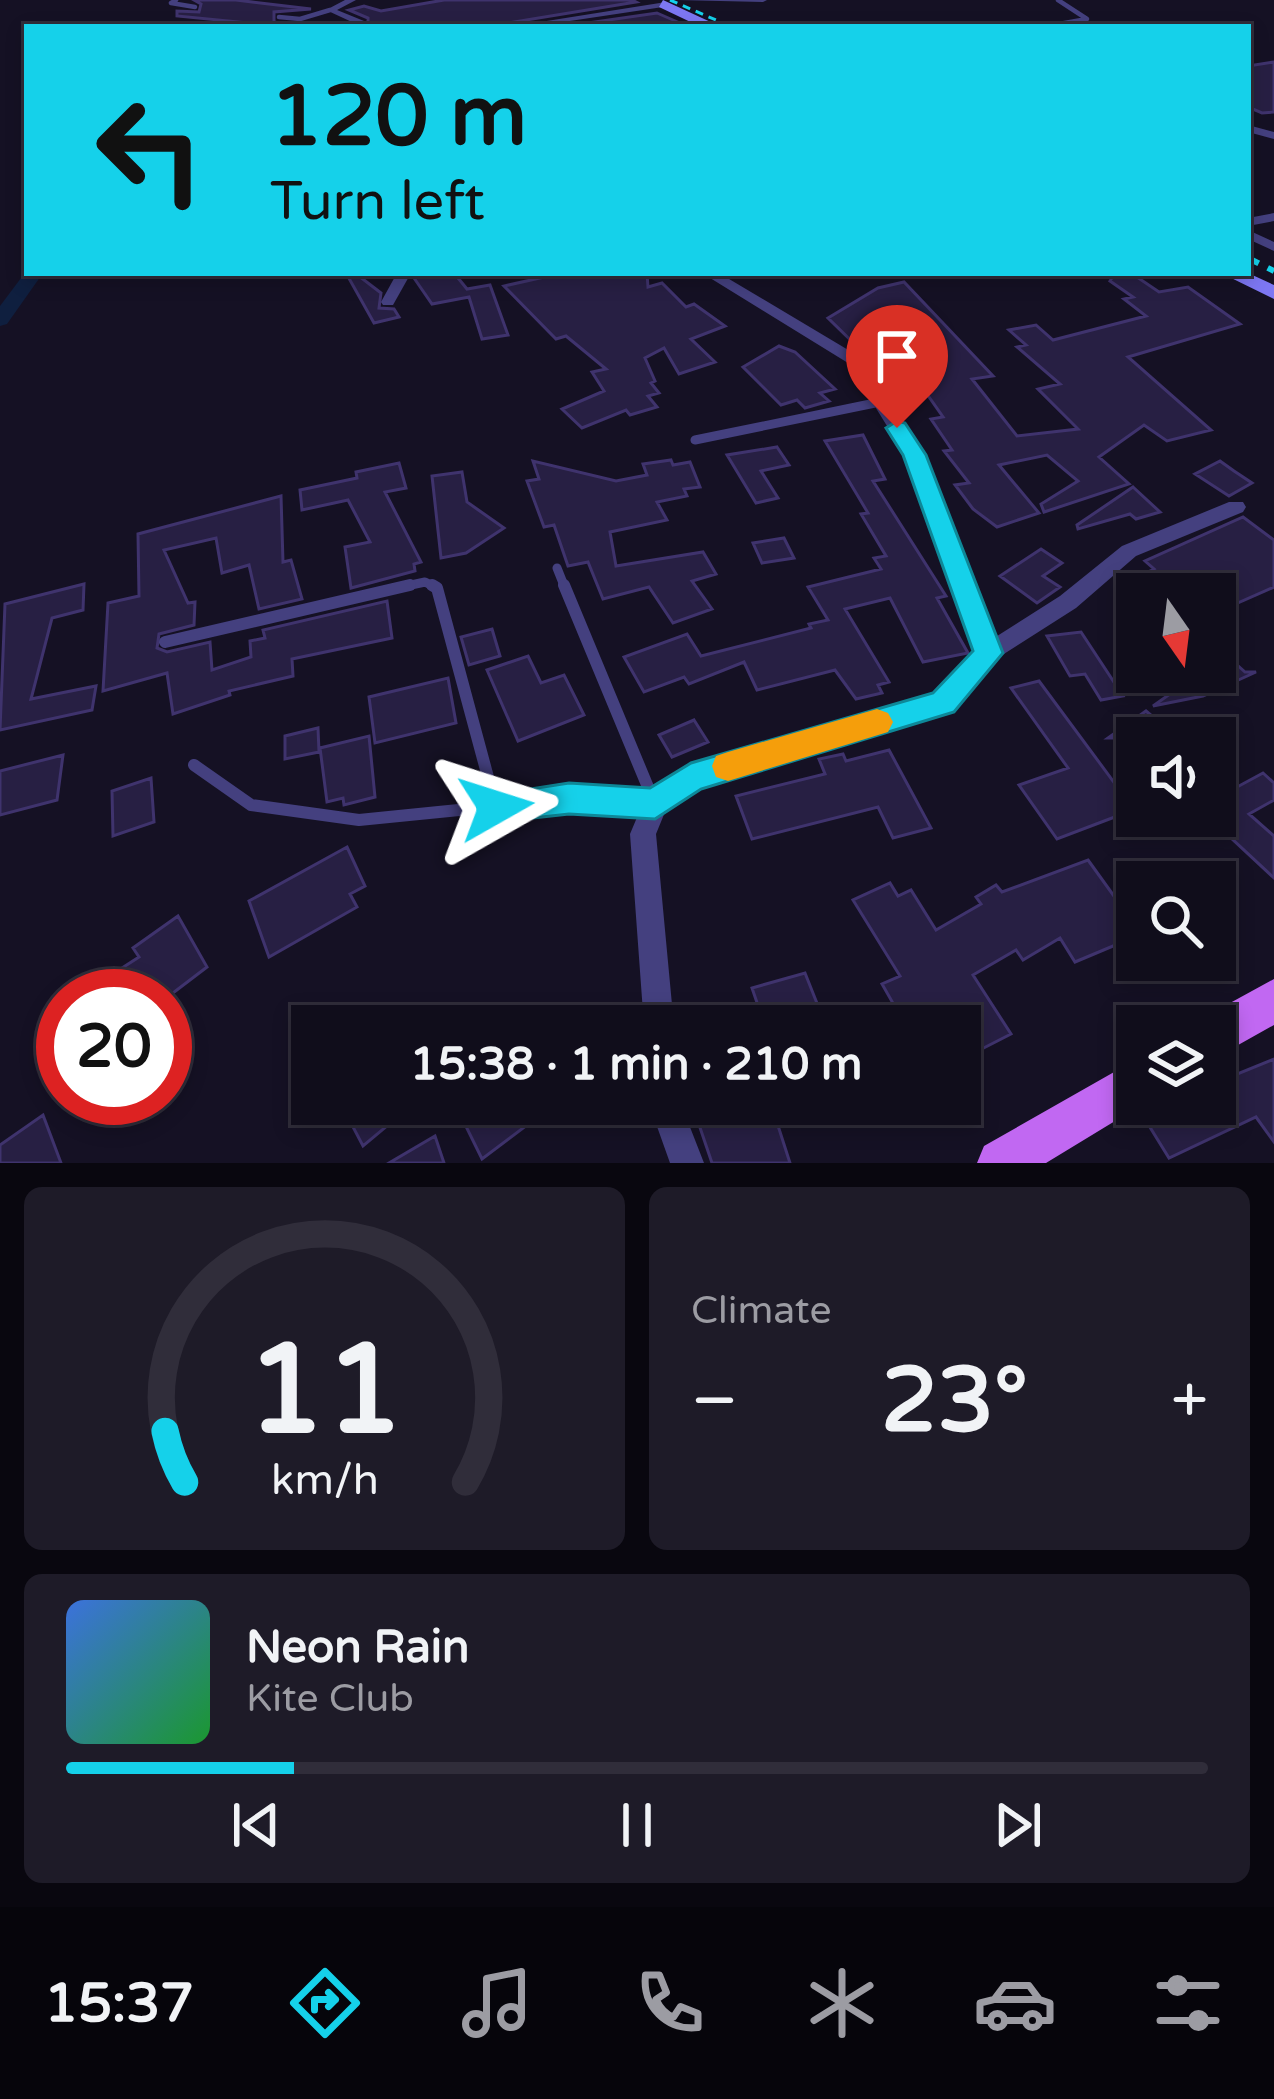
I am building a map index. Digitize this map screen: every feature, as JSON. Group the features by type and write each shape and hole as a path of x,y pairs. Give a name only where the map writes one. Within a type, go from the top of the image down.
{"main road":[{"path":"1236,1024 1274,1001"},
{"path":"1001,1163 1116,1095"}],"street":[{"path":"330,10 352,0"},
{"path":"531,24 669,1 763,0"},
{"path":"669,1 706,24"},
{"path":"330,10 359,24"},
{"path":"388,302 402,276"},
{"path":"714,276 854,360 914,455 988,653"},
{"path":"1237,276 1274,293"},
{"path":"657,1005 643,835 655,804 691,778 943,703 988,653 1068,602 1130,551 1236,507"},
{"path":"673,1125 687,1163"}],"lane":[{"path":"176,0 171,4 195,7"},
{"path":"1058,0 1087,19 1059,24"},
{"path":"279,17 300,20 330,10"},
{"path":"695,440 880,402"},
{"path":"194,765 251,805 359,820 569,799 655,804 557,568"},
{"path":"165,642 425,582 437,588 496,807"}],"building":[{"path":"194,0 311,9 274,12 274,22 285,24 177,16 177,11 199,12 201,4"},
{"path":"444,0 636,2 507,24 368,24 368,18 349,10 364,6 381,11"},
{"path":"657,13 682,24 581,24"},
{"path":"1274,62 1274,112 1251,108 1251,66"},
{"path":"348,276 359,276 381,293 379,308 394,309 399,317 374,323"},
{"path":"456,276 467,289 490,285 508,335 482,339 469,297 432,304 414,278"},
{"path":"549,276 647,276 648,287 662,283 686,307 694,304 725,326 691,339 715,362 679,374 664,348 645,358 655,381 651,383 659,393 648,396 657,407 630,415 626,410 582,428 562,409 604,391 592,372 606,369 566,336 556,339 504,286"},
{"path":"1113,276 1135,276 1159,292 1188,287 1240,324 1128,357 1211,430 1167,441 1144,425 1099,457 1129,484 1044,512 1041,504 1078,481 1047,455 999,465 1039,513 997,527 973,509 955,485 969,483 944,451 952,450 931,419 943,417 903,360 885,364 878,358 871,360 828,318 878,288 904,282 993,376 972,379 1017,436 1078,429 1038,389 1060,384 1017,347 1026,345 1009,330 1036,325 1053,340 1146,316 1124,299 1133,297 1110,281"},
{"path":"779,346 795,352 835,389 820,393 829,401 805,408 797,400 781,405 743,367"},
{"path":"863,435 885,479 873,481 946,596 937,598 968,653 923,662 890,598 845,609 889,682 878,685 882,693 856,699 835,670 757,690 744,662 689,684 684,677 644,692 624,657 687,634 701,656 811,628 809,624 828,620 808,587 881,569 874,558 886,556 861,514 868,513 825,441"},
{"path":"777,447 789,465 761,471 778,498 756,503 727,455"},
{"path":"671,460 673,465 690,462 700,487 684,489 687,496 657,502 667,520 610,532 616,566 703,552 716,574 692,581 712,609 673,623 649,587 603,599 588,562 568,566 554,525 544,527 527,481 539,479 533,461 616,481 647,475 643,464"},
{"path":"1220,461 1252,483 1229,496 1195,474"},
{"path":"399,463 406,488 385,492 421,562 414,564 415,571 351,588 345,547 370,542 348,500 302,510 300,490"},
{"path":"462,472 467,502 504,528 466,553 441,558 432,476"},
{"path":"1133,487 1160,512 1136,519 1130,514 1078,529 1077,525"},
{"path":"281,496 283,562 291,560 302,599 259,609 249,565 222,573 216,538 164,550 188,603 195,602 194,625 159,634 157,648 167,652 210,642 212,670 251,657 250,641 265,638 263,630 387,601 392,638 292,659 293,676 229,691 230,695 173,714 167,673 103,691 108,603 139,596 138,534"},
{"path":"1243,517 1274,540 1274,587 1236,604 1236,573 1146,573 1154,569 1145,561"},
{"path":"784,538 794,558 762,563 753,543"},
{"path":"1041,549 1062,563 1043,576 1060,587 1037,603 1000,576"},
{"path":"84,584 83,610 52,618 31,699 96,686 92,710 0,730 5,604"},
{"path":"492,629 500,656 469,665 461,637"},
{"path":"1081,632 1116,685 1116,693 1123,696 1101,700 1085,674 1070,676 1047,636"},
{"path":"528,656 541,683 564,675 584,715 518,741 487,670"},
{"path":"1236,664 1245,672 1256,672 1236,681"},
{"path":"448,678 456,723 375,743 369,697"},
{"path":"1039,681 1116,785 1116,817 1057,839 1019,785 1068,768 1011,688"},
{"path":"1171,693 1210,693 1203,696 1153,706"},
{"path":"694,720 708,742 672,757 659,735"},
{"path":"318,728 319,752 285,759 285,736"},
{"path":"369,736 375,797 344,805 343,798 327,802 320,748"},
{"path":"889,750 931,828 893,838 878,807 752,839 736,796 825,774 819,759 843,754 846,761"},
{"path":"63,755 57,800 0,815 0,771"},
{"path":"1263,773 1274,783 1274,800 1249,814 1274,836 1274,878 1230,837 1236,837 1236,788"},
{"path":"151,778 154,822 113,836 112,791"},
{"path":"347,847 365,886 350,894 357,907 269,957 249,901"},
{"path":"1088,860 1116,899 1116,945 1075,962 1060,938 1023,960 1016,950 973,975 1011,1034 981,1049 981,1005 894,1005 882,984 900,976 853,900 890,883 898,896 911,890 936,930 981,904 976,897 996,885 1002,892"},
{"path":"178,916 207,967 192,978 192,969 120,969 139,957 133,948"},
{"path":"805,973 818,1005 758,1005 752,988"},
{"path":"1274,1059 1274,1142 1256,1117 1169,1158 1149,1125 1236,1125 1236,1074"},
{"path":"36,1120 36,1125 47,1125 61,1163 0,1163 0,1145"},
{"path":"352,1125 386,1125 387,1126 363,1146"},
{"path":"465,1125 527,1125 482,1159"},
{"path":"699,1125 778,1125 790,1163 712,1163"},
{"path":"435,1136 444,1163 389,1163"}],"waterway":[{"path":"0,320 32,276"}],"railway":[{"path":"670,0 725,24"},
{"path":"1251,260 1274,271"}],"slow traffic":[{"path":"728,766 877,722"}],"route":[{"path":"496,807 569,799 655,804 691,778 943,703 988,653 914,455 897,428"}]}
